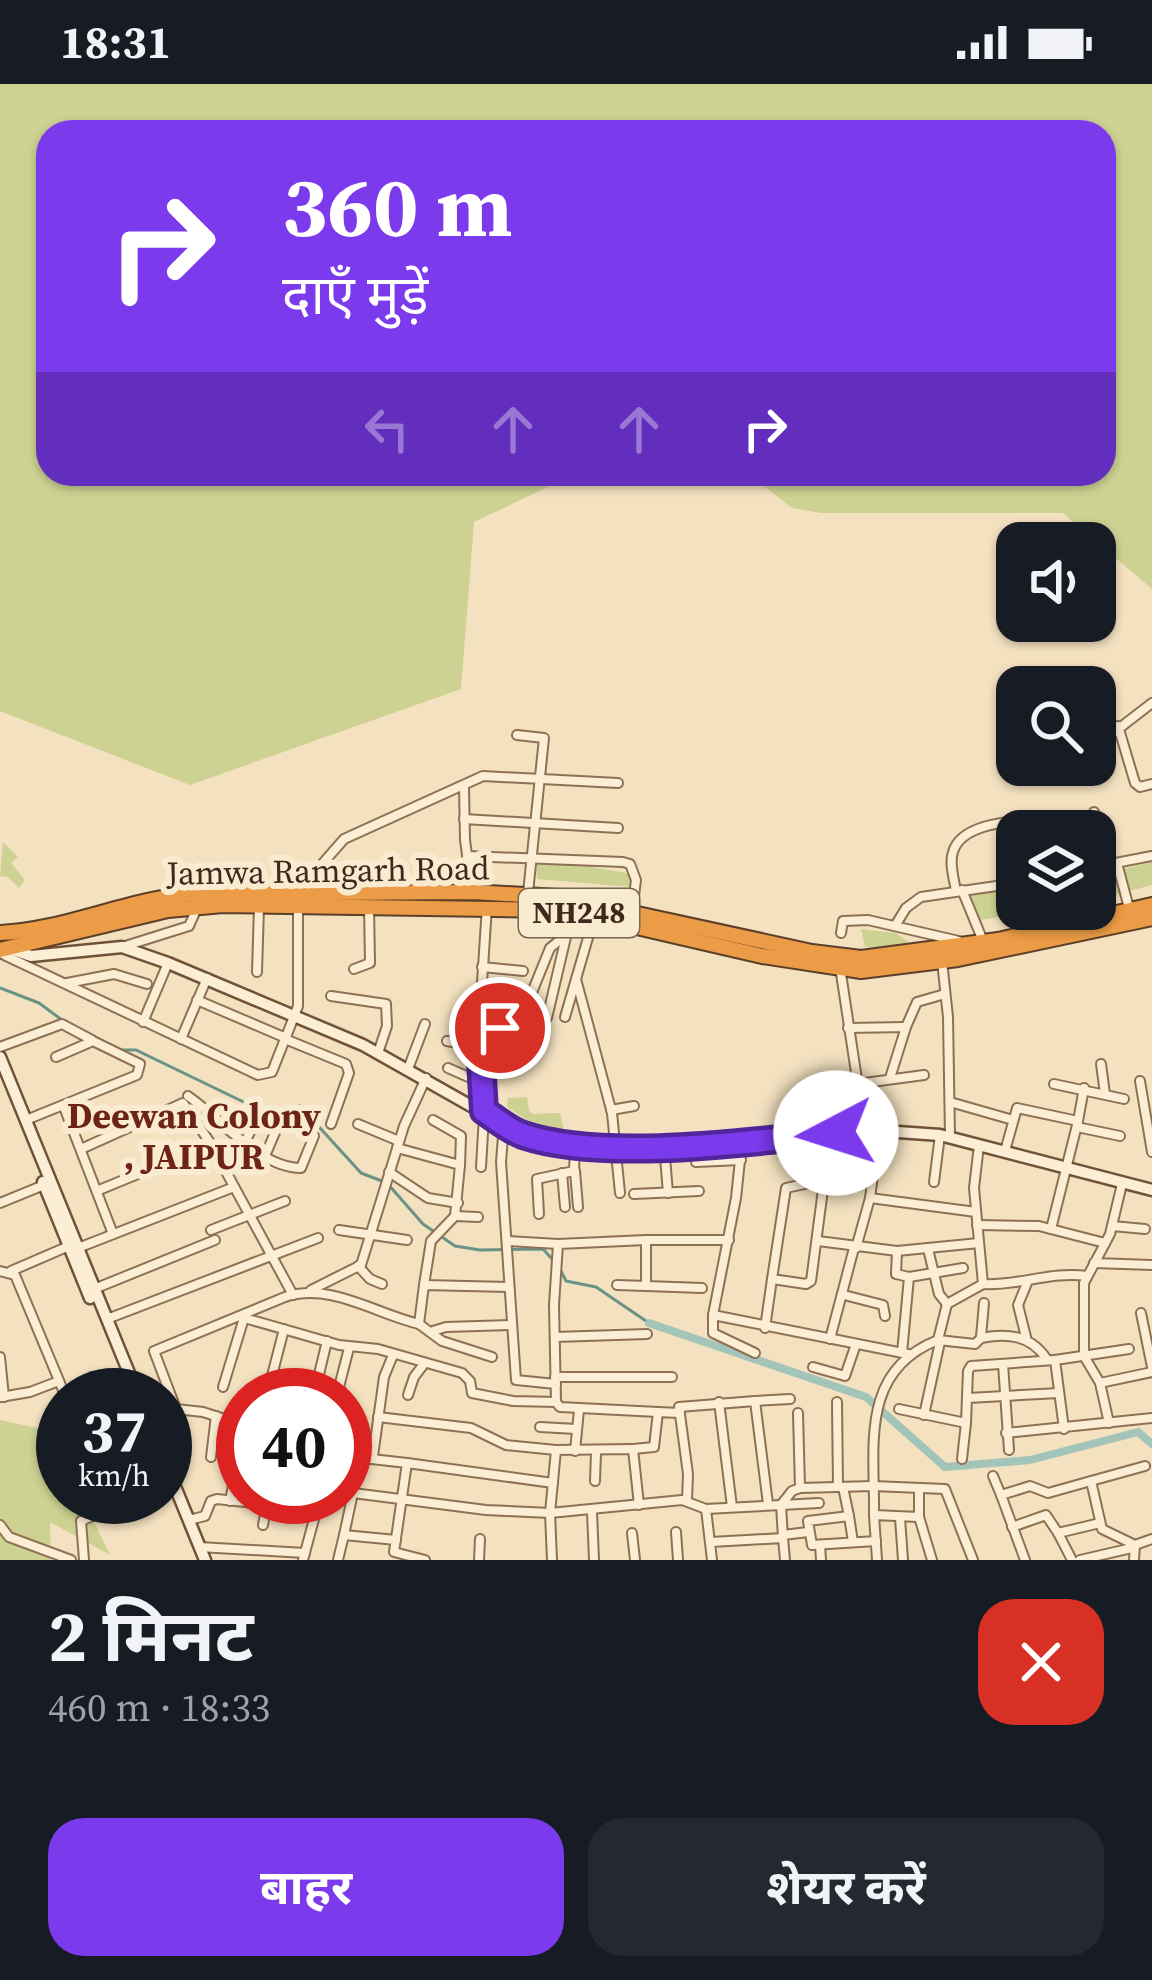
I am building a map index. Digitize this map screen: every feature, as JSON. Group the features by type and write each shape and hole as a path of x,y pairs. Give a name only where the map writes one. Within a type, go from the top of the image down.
{"highway":[{"name":"Jamwa Ramgarh Road","path":"0,933 171,896 230,892 369,908 482,897 578,912 762,956 883,957 1047,930"},
{"name":"Jamwa Ramgarh Road","path":"4,951 168,910 301,900 528,895 580,900 876,970 1152,918"},
{"name":"Jamwa Ramgarh Road","path":"1116,913 1152,905"}],"street":[{"path":"1152,720 1150,704 1118,726 1135,783 1140,787 1152,784"},
{"path":"517,735 544,738 528,895"},
{"path":"4,951 142,1022 264,1076 272,1072 298,1006 301,900 317,870 344,839 483,776 618,783"},
{"path":"464,787 466,856 482,897 481,1166"},
{"path":"464,819 618,829"},
{"path":"979,944 951,858 964,836 996,826"},
{"path":"466,856 630,864 636,880 632,912"},
{"path":"1116,862 1152,856"},
{"path":"1116,871 1130,910"},
{"path":"895,926 914,901 996,886"},
{"path":"257,972 260,905"},
{"path":"4,951 31,956 122,947 189,926 197,907"},
{"path":"353,968 370,963 369,908"},
{"path":"547,1018 567,936 578,912"},
{"path":"565,1017 594,916"},
{"path":"842,933 843,921 868,920 979,944"},
{"path":"479,1029 520,1022 550,948 567,936"},
{"path":"122,947 207,978 378,1053 519,1133 575,1148 879,1131 979,1143 1152,1190"},
{"path":"840,959 865,1132"},
{"path":"934,1182 950,1102 941,961"},
{"path":"142,1022 168,963"},
{"path":"482,967 523,971"},
{"path":"64,984 114,974 147,984"},
{"path":"181,1039 207,978"},
{"path":"576,979 611,1110 620,1193"},
{"path":"481,992 517,997"},
{"path":"890,1078 917,1002 945,994"},
{"path":"331,996 386,1004 387,1027 378,1053"},
{"path":"197,1000 334,1057 349,1068 331,1124"},
{"path":"0,1047 62,1024 139,1061 137,1075 26,1120"},
{"path":"408,1069 425,1024"},
{"path":"848,1028 906,1027"},
{"path":"56,1058 93,1041"},
{"path":"447,1041 479,1047"},
{"path":"0,1057 123,1368"},
{"path":"1101,1064 1105,1094"},
{"path":"448,1068 483,1083"},
{"path":"0,1075 124,1368"},
{"path":"857,1084 924,1075"},
{"path":"160,1368 154,1351 310,1291 358,1266 398,1144 426,1078"},
{"path":"1140,1081 1152,1152"},
{"path":"1054,1084 1124,1099"},
{"path":"81,1149 185,1100 195,1085"},
{"path":"1051,1229 1084,1088"},
{"path":"185,1100 265,1156 299,1169 314,1136"},
{"path":"185,1100 293,1295"},
{"path":"950,1102 1013,1120"},
{"path":"611,1110 634,1106"},
{"path":"64,1107 113,1234"},
{"path":"1005,1151 1016,1110 1023,1107 1120,1136"},
{"path":"246,1140 259,1114"},
{"path":"265,1156 283,1114"},
{"path":"419,1324 426,1255 458,1203 460,1136 433,1120"},
{"path":"358,1124 398,1144 460,1165"},
{"path":"504,1124 501,1162 516,1380 672,1377"},
{"path":"830,1339 870,1198 879,1131"},
{"path":"772,1280 810,1283 818,1241 814,1135"},
{"path":"742,1141 713,1333 755,1353"},
{"path":"979,1143 976,1212 983,1284"},
{"path":"99,1190 211,1144"},
{"path":"664,1145 668,1193"},
{"path":"575,1148 578,1207"},
{"path":"695,1162 740,1160"},
{"path":"539,1214 537,1179 575,1169"},
{"path":"562,1173 565,1207"},
{"path":"389,1174 428,1198 458,1203"},
{"path":"765,1328 786,1188 845,1182"},
{"path":"1109,1423 1100,1383 1085,1358 1087,1276 1112,1226 1122,1184"},
{"path":"0,1203 44,1185"},
{"path":"53,1368 5,1271 234,1187"},
{"path":"634,1194 699,1191"},
{"path":"870,1198 976,1212"},
{"path":"94,1288 285,1201"},
{"path":"454,1216 478,1217"},
{"path":"977,1225 1051,1229 1105,1243"},
{"path":"1112,1226 1144,1229"},
{"path":"339,1230 407,1240"},
{"path":"107,1319 319,1238"},
{"path":"646,1240 646,1286"},
{"path":"507,1245 729,1240"},
{"path":"818,1241 897,1251 979,1243"},
{"path":"557,1244 556,1402 579,1410 680,1413"},
{"path":"928,1249 940,1298 947,1304"},
{"path":"897,1251 896,1274 909,1277 963,1268"},
{"path":"1093,1263 1152,1265"},
{"path":"358,1266 382,1284"},
{"path":"924,1415 947,1304 983,1284 1028,1282 1063,1273 1087,1276"},
{"path":"877,1560 876,1414 890,1377 906,1354 909,1277"},
{"path":"1028,1282 1018,1305 1027,1339 1051,1360 1064,1429"},
{"path":"424,1285 509,1287"},
{"path":"617,1285 702,1288"},
{"path":"310,1291 394,1313 433,1331 442,1341 491,1357"},
{"path":"844,1294 885,1306 885,1316"},
{"path":"713,1315 906,1354 939,1341 975,1344 981,1338 984,1303"},
{"path":"1100,1383 1152,1370 1141,1313"},
{"path":"242,1317 462,1373 472,1393 556,1402"},
{"path":"228,1368 242,1317"},
{"path":"433,1331 511,1325"},
{"path":"274,1368 284,1329"},
{"path":"555,1336 647,1334"},
{"path":"981,1338 1027,1339"},
{"path":"320,1368 327,1341"},
{"path":"813,1367 845,1376 856,1344"},
{"path":"344,1368 350,1348"},
{"path":"962,1459 969,1368 1085,1358 1129,1348"},
{"path":"393,1355 384,1377 373,1456 553,1483"},
{"path":"0,1357 2,1397 36,1390"},
{"path":"408,1395 424,1364"},
{"path":"1003,1364 1009,1450"},
{"path":"968,1398 1059,1393"},
{"path":"687,1500 679,1407 790,1399"},
{"path":"755,1401 768,1504"},
{"path":"719,1402 732,1507"},
{"path":"837,1402 841,1487 853,1542"},
{"path":"899,1409 966,1423"},
{"path":"575,1451 579,1410"},
{"path":"192,1412 216,1416 211,1457"},
{"path":"378,1417 471,1428 506,1445 596,1452 654,1447 658,1412"},
{"path":"798,1413 800,1488"},
{"path":"1006,1433 1152,1418"},
{"path":"540,1427 576,1429"},
{"path":"633,1449 639,1505"},
{"path":"552,1560 550,1514 556,1450"},
{"path":"595,1481 596,1452"},
{"path":"407,1463 394,1552 425,1560"},
{"path":"1001,1495 1030,1486 1048,1493 1145,1466"},
{"path":"993,1476 1025,1560"},
{"path":"1091,1480 1100,1522 1110,1535 1134,1547"},
{"path":"784,1560 784,1502 792,1491 873,1486 945,1489 973,1560"},
{"path":"919,1490 919,1516 932,1560"},
{"path":"372,1495 550,1514 687,1500 706,1509 818,1503"},
{"path":"192,1519 206,1516 216,1499"},
{"path":"706,1509 712,1560"},
{"path":"592,1512 594,1560"},
{"path":"874,1515 919,1516"},
{"path":"1012,1527 1046,1515 1076,1560 1152,1539"},
{"path":"849,1516 812,1519 808,1532 812,1545 876,1541"},
{"path":"900,1518 903,1560"},
{"path":"1058,1533 1100,1522"},
{"path":"81,1524 84,1560"},
{"path":"185,1524 200,1556"},
{"path":"190,1524 200,1556"},
{"path":"200,1556 238,1546 304,1556 313,1524"},
{"path":"338,1560 346,1524"},
{"path":"0,1525 9,1537 69,1560"},
{"path":"676,1532 678,1560"},
{"path":"711,1542 808,1532"},
{"path":"632,1533 635,1560"},
{"path":"344,1535 396,1540"},
{"path":"478,1560 480,1539"},
{"path":"820,1545 821,1560"},
{"path":"238,1546 243,1560"},
{"path":"1134,1547 1134,1560"}],"green space":[{"path":"0,84 1152,84 1152,589 1116,558 1116,522 1074,522 1063,513 821,513 792,508 764,486 1116,486 1116,120 36,120 36,486 550,486 474,522 461,689 190,785 0,711"},
{"path":"3,842 18,857 11,863 25,880 19,888 0,876"},
{"path":"1152,862 1152,885 1116,894 1116,871"},
{"path":"569,863 632,874 631,887 537,879 536,865"},
{"path":"996,889 996,917 980,920 966,893"},
{"path":"861,929 895,933 909,942 865,947"},
{"path":"527,1097 533,1114 560,1113 567,1145 531,1134 527,1120 507,1107 508,1098"},
{"path":"0,1420 36,1428 36,1524 50,1524 51,1560 0,1560"},
{"path":"54,1524 95,1524 110,1555"}],"waterway":[{"path":"0,988 39,1003 62,1020"},
{"path":"117,1050 136,1050 254,1107 274,1111 300,1106 361,1173 387,1183 423,1224 455,1246 543,1249 553,1260"},
{"path":"559,1267 566,1281 596,1287 649,1323"},
{"path":"649,1323 866,1397 945,1467 1030,1460 1138,1432 1152,1444"}],"district":[{"name":"Deewan Colony , JAIPUR","path":"194,1136"}],"route":[{"path":"500,1028 479,1029 484,1111 519,1133 575,1148 616,1148 836,1133"}]}
